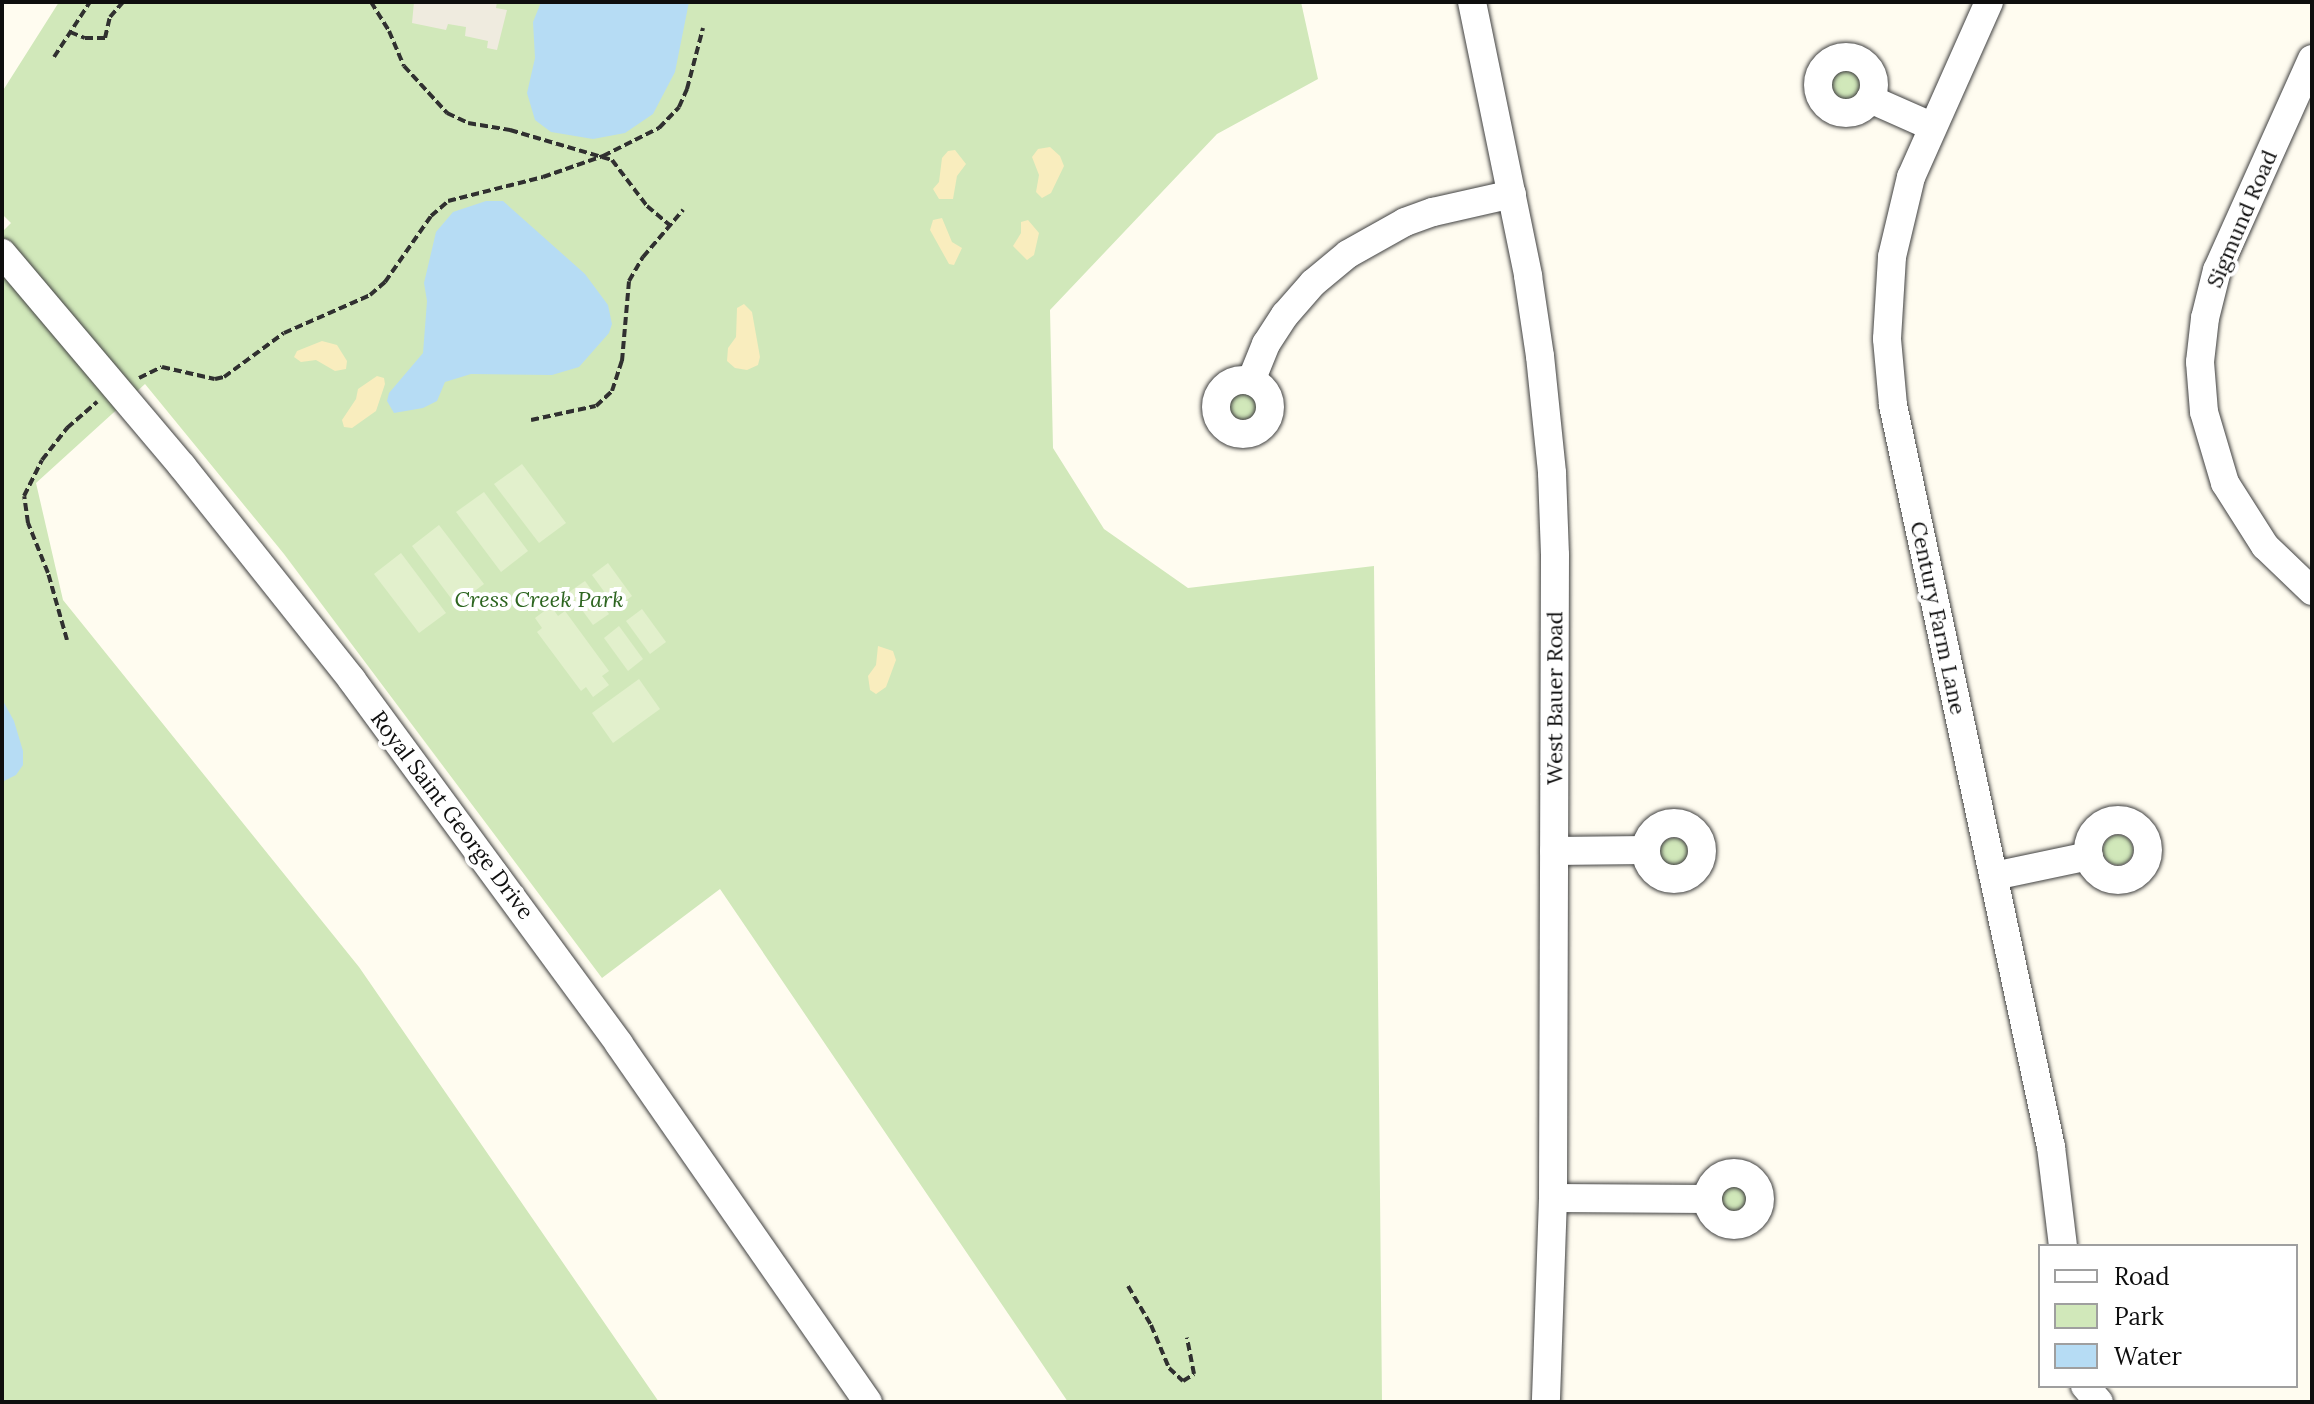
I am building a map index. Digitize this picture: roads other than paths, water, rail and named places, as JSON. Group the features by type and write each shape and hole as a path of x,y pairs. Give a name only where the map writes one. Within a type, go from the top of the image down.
{"street":[{"name":"West Bauer Road","path":"1472,2 1512,194 1540,356 1552,473 1555,555 1553,1198 1546,1402"},
{"name":"Century Farm Lane","path":"1989,2 1931,126 1911,177 1892,257 1889,372 2051,1147 2063,1244"},
{"name":"Sigmund Road","path":"2312,59 2217,270 2205,318 2200,362 2209,436 2225,483 2265,546 2312,591"},
{"path":"1870,99 1931,126"},
{"path":"1251,381 1266,344 1285,315 1313,283 1348,254 1405,222 1433,212 1512,194"},
{"name":"Royal Saint George Drive","path":"2,253 117,389 352,680 493,868 868,1402"},
{"path":"1554,851 1646,850"},
{"path":"1994,876 2089,856"},
{"path":"1553,1198 1708,1199"}],"water":[{"path":"541,2 689,2 675,72 653,114 625,133 593,139 551,132 535,120 527,93 535,58 533,22"},
{"path":"486,201 503,201 585,274 608,305 612,324 609,333 579,367 552,375 471,374 445,382 437,401 423,408 394,413 387,401 389,393 423,353 427,301 424,283 436,232 453,212"},
{"path":"2,699 14,721 23,751 23,765 16,775 2,782"}],"park label":[{"name":"Cress Creek Park","path":"539,600"}]}
